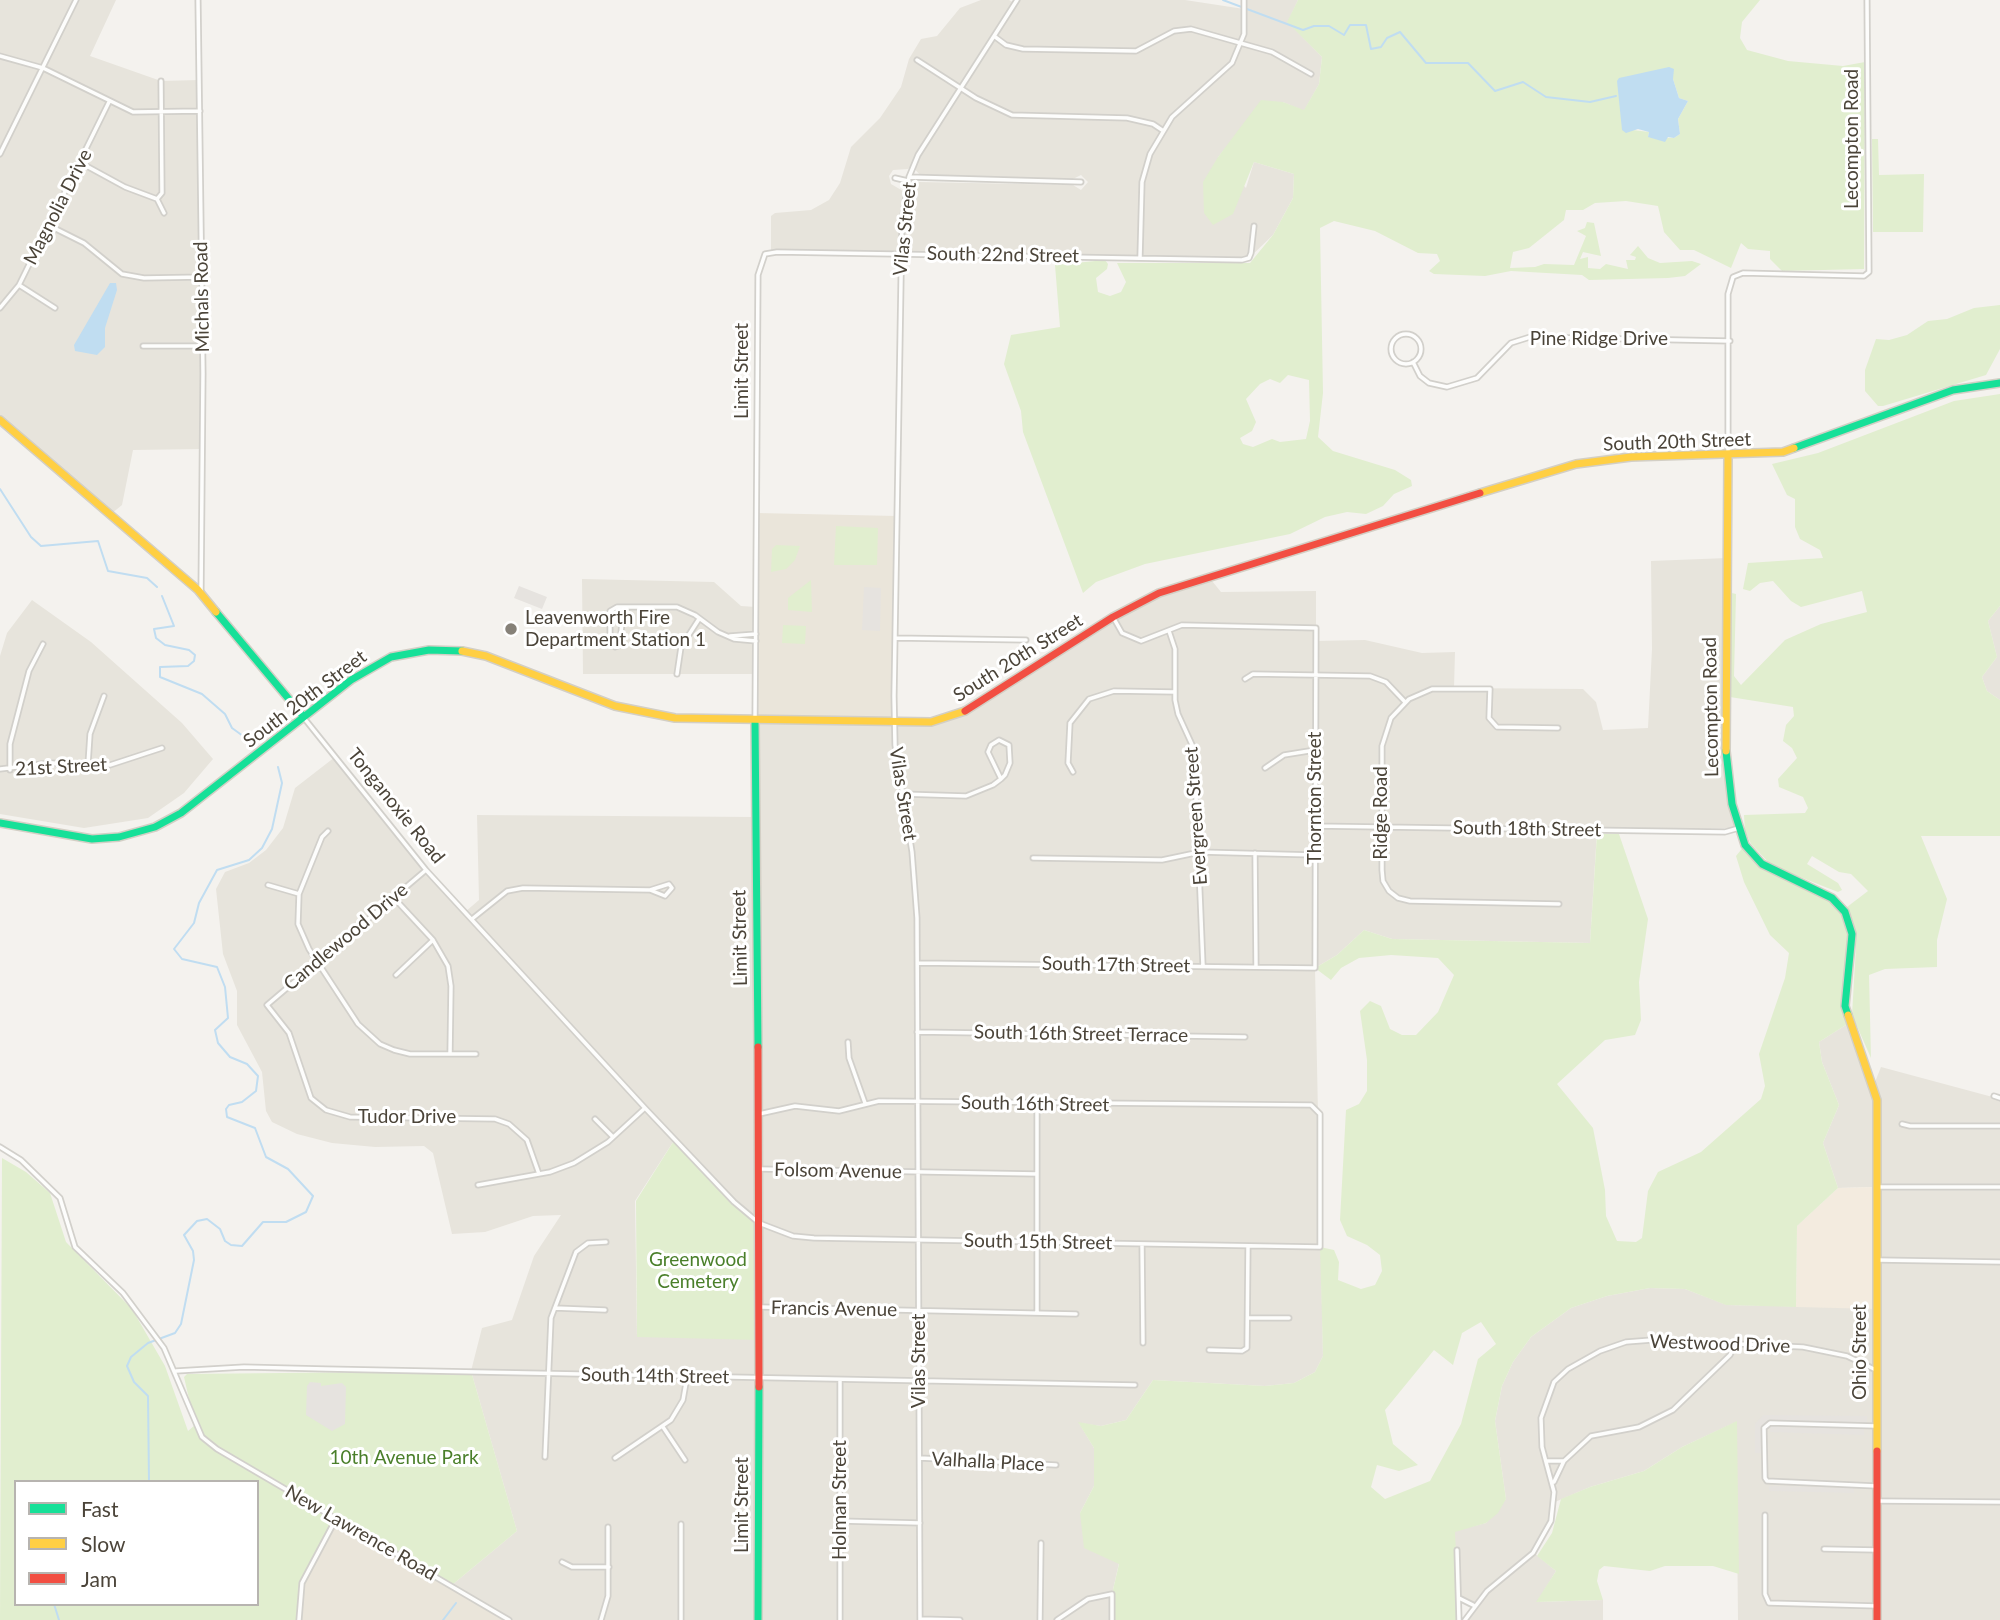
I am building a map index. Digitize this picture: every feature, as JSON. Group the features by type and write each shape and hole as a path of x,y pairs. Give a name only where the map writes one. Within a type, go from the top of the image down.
{"street":[{"path":"0,153 76,0"},
{"name":"Michals Road","path":"198,0 203,346 201,594"},
{"name":"Vilas Street","path":"920,1620 918,962 914,874 894,723 901,254 908,179 918,155 1017,0"},
{"path":"1140,257 1142,182 1150,154 1162,130 1184,104 1223,74 1241,43 1245,22 1244,0"},
{"name":"Lecompton Road","path":"1867,0 1869,272 1864,276 1743,273 1730,282 1726,770 1745,845 1762,864 1824,893 1845,912 1852,934 1845,1006 1874,1084"},
{"path":"994,36 1006,45 1023,49 1136,51 1174,31 1191,29 1272,52 1311,74"},
{"path":"0,56 43,68 133,112 200,111"},
{"path":"917,60 1012,115 1127,118 1153,124 1162,130"},
{"path":"157,199 162,193 161,81"},
{"name":"Magnolia Drive","path":"0,308 19,285 109,102"},
{"path":"81,163 125,187 157,199 164,213"},
{"path":"895,178 1081,182"},
{"path":"50,226 84,243 122,274 144,278 202,277"},
{"name":"South 22nd Street","path":"763,257 777,252 1249,258 1254,226"},
{"name":"Limit Street","path":"758,1620 760,1307 755,720 758,275 763,257"},
{"path":"19,285 55,308"},
{"name":"Pine Ridge Drive","path":"1399,336 1412,336 1418,341 1420,354 1413,362 1402,364 1392,355 1391,346 1399,336"},
{"name":"Pine Ridge Drive","path":"1413,362 1420,376 1429,383 1447,387 1477,378 1511,343 1530,337 1730,341"},
{"path":"143,346 203,346"},
{"name":"South 20th Street","path":"0,823 73,838 92,839 137,833 181,813 351,680 382,661 405,653 446,649 486,656 627,709 676,718 931,722 970,709 1113,617 1159,593 1193,581 1576,464 1631,457 1728,456 1783,452 1953,390 2000,383"},
{"name":"Tonganoxie Road","path":"0,419 201,594 426,870 645,1108 759,1223"},
{"path":"626,609 620,645 615,647 610,639 610,611 617,607 677,607 729,636 756,640"},
{"path":"1113,617 1122,633 1141,641 1169,630"},
{"path":"677,674 681,647 699,619"},
{"name":"Thornton Street","path":"1169,630 1182,625 1316,628 1315,968"},
{"name":"Evergreen Street","path":"1169,630 1175,649 1178,714 1194,749 1203,966"},
{"path":"729,636 756,634"},
{"path":"895,638 1026,640"},
{"path":"10,770 10,744 29,671 43,644"},
{"path":"1245,679 1253,674 1370,676 1386,682 1405,702 1432,689 1490,689 1489,718 1497,727 1558,728"},
{"path":"1073,772 1068,763 1070,723 1089,699 1114,691 1175,692"},
{"path":"88,764 90,734 104,696"},
{"name":"Ridge Road","path":"1405,702 1391,718 1383,736 1383,881 1389,891 1398,898 1559,904"},
{"path":"902,794 966,796 1001,779 1008,771 1009,745 999,740 989,748 991,762 1001,779"},
{"name":"21st Street","path":"0,769 10,770 50,763 110,765 162,748"},
{"path":"1265,768 1284,755 1315,750"},
{"name":"South 18th Street","path":"1314,826 1725,832 1739,828"},
{"path":"328,831 322,837 299,894 298,924 302,937 358,1024 380,1044 410,1054 476,1054"},
{"path":"1033,858 1161,860 1200,852 1314,855"},
{"path":"1255,853 1256,967"},
{"name":"Candlewood Drive","path":"267,1005 426,870"},
{"path":"472,919 506,891 523,888 650,890 669,884 672,888 665,896 650,890"},
{"path":"268,885 299,894"},
{"path":"394,898 433,940 444,956 450,976 450,1054"},
{"path":"396,975 433,940"},
{"name":"South 17th Street","path":"918,962 1315,968"},
{"name":"Tudor Drive","path":"267,1005 289,1033 311,1098 326,1110 350,1117 495,1119 509,1124 527,1140 539,1174"},
{"name":"South 16th Street Terrace","path":"917,1032 1245,1037"},
{"path":"848,1042 849,1058 865,1103"},
{"name":"Ohio Street","path":"1874,1084 1877,1100 1877,1620"},
{"path":"1994,1096 2000,1098"},
{"name":"South 16th Street","path":"758,1114 795,1106 839,1111 865,1103 918,1102 1315,1107 1320,1114 1320,1247"},
{"path":"1037,1104 1037,1313"},
{"path":"478,1185 539,1174 574,1163 613,1138 645,1108"},
{"path":"595,1119 613,1138"},
{"path":"1902,1124 2000,1126"},
{"name":"New Lawrence Road","path":"0,1147 21,1160 56,1192 64,1205 75,1247 123,1293 164,1348 202,1437 216,1449 509,1620"},
{"name":"Folsom Avenue","path":"758,1169 1037,1174"},
{"path":"1876,1187 2000,1187"},
{"name":"South 15th Street","path":"759,1223 793,1236 1320,1247"},
{"path":"545,1457 549,1327 576,1252 588,1243 606,1242"},
{"path":"1142,1244 1143,1343"},
{"path":"1209,1350 1247,1348 1248,1246"},
{"path":"1876,1260 2000,1262"},
{"name":"Francis Avenue","path":"760,1307 1076,1314"},
{"path":"555,1308 605,1310"},
{"path":"1248,1318 1289,1318"},
{"name":"Westwood Drive","path":"1465,1620 1473,1605 1533,1553 1544,1538 1555,1502 1553,1484 1542,1447 1541,1418 1554,1382 1568,1369 1600,1351 1626,1342 1652,1340 1829,1352 1876,1370"},
{"path":"1553,1484 1563,1461 1591,1436 1639,1427 1673,1410 1730,1355 1735,1344"},
{"name":"South 14th Street","path":"176,1371 244,1367 1135,1385"},
{"path":"615,1458 663,1427 678,1411 687,1377"},
{"name":"Holman Street","path":"840,1620 841,1380"},
{"path":"1876,1426 1767,1424 1765,1478 1773,1483 1877,1486"},
{"path":"663,1427 685,1460"},
{"name":"Valhalla Place","path":"920,1458 1056,1465"},
{"path":"1546,1461 1563,1461"},
{"path":"1877,1501 2000,1502"},
{"path":"1765,1515 1765,1594 1771,1604 1877,1606"},
{"path":"299,1620 302,1583 337,1519"},
{"path":"840,1521 920,1523"},
{"path":"681,1524 681,1620"},
{"path":"601,1620 608,1595 608,1527"},
{"path":"1040,1620 1041,1543"},
{"path":"1824,1549 1877,1550"},
{"path":"1457,1550 1459,1620"},
{"path":"562,1562 572,1567 609,1567"},
{"path":"1057,1620 1088,1599 1112,1594 1112,1620"},
{"path":"1459,1598 1473,1605"},
{"path":"920,1620 960,1620"}],"shaded area":[{"path":"0,0 116,0 90,56 161,81 199,80 203,449 133,450 122,505 111,514 0,420"},
{"path":"981,0 1009,0 1014,3 1017,0 1185,0 1244,9 1244,0 1298,0 1288,22 1322,57 1319,84 1304,111 1283,102 1238,134 1218,157 1246,188 1254,162 1294,174 1293,198 1273,235 1249,258 1242,260 771,252 771,216 775,213 811,210 829,200 840,183 851,147 880,118 901,87 909,59 921,39 937,36 960,8","holes":["912,166 920,175 1073,179 1081,175 1088,182 1081,190 1073,185 919,182 911,188 902,216 903,191 891,184 889,176 893,170 908,169"]},
{"path":"757,513 897,516 894,723 755,720"},
{"path":"1727,558 1726,770 1739,828 1597,831 1590,943 1392,939 1364,930 1337,955 1315,968 1323,1356 1315,1372 1294,1383 1265,1386 1153,1380 1126,1420 1101,1426 1079,1423 1094,1448 1094,1486 1080,1513 1119,1563 1112,1594 1112,1620 509,1620 452,1585 517,1531 471,1371 482,1328 512,1320 534,1256 561,1215 533,1216 485,1232 452,1234 433,1153 424,1146 375,1147 332,1143 297,1134 272,1122 266,1111 262,1072 237,1025 237,991 223,954 216,889 225,872 249,863 266,850 283,828 295,788 335,757 426,870 465,912 479,900 477,815 754,817 755,720 931,722 970,709 1096,627 1159,593 1208,576 1221,592 1316,591 1316,641 1365,640 1422,653 1455,652 1454,688 1583,689 1596,702 1603,730 1648,728 1652,649 1651,561","holes":["675,1139 743,1211 637,1337 635,1201"]},
{"path":"582,579 714,582 741,606 756,607 756,674 583,674"},
{"path":"519,586 547,597 542,609 514,598"},
{"path":"864,587 881,588 880,631 862,630"},
{"path":"32,600 91,642 182,723 213,759 184,793 148,818 84,828 0,814 0,656 7,633"},
{"path":"2000,606 2000,700 1987,691 1982,677 1997,657 1988,621"},
{"path":"1849,1023 1875,1082 1881,1067 2000,1099 2000,1620 1738,1620 1736,1422 1682,1447 1644,1471 1590,1487 1555,1502 1551,1521 1533,1552 1556,1571 1537,1602 1603,1600 1603,1620 1465,1620 1473,1606 1459,1598 1454,1531 1486,1523 1506,1499 1495,1421 1502,1386 1513,1362 1531,1337 1571,1308 1607,1296 1650,1288 1685,1289 1727,1305 1876,1308 1875,1187 1838,1188 1823,1143 1839,1105 1822,1062 1819,1042"},
{"path":"1876,1187 1876,1309 1796,1307 1797,1226 1838,1188"},
{"path":"310,1382 321,1383 321,1386 342,1383 346,1387 345,1424 332,1431 306,1415 307,1386"},
{"path":"1763,1415 1867,1416 1867,1423 1766,1421 1762,1427 1762,1453 1755,1453 1755,1424"},
{"path":"1770,1427 1864,1429 1864,1435 1770,1432"},
{"path":"1769,1486 1854,1488 1854,1493 1769,1491"},
{"path":"336,1519 509,1620 299,1620 302,1583"}],"green space":[{"path":"1298,0 1760,0 1742,22 1740,38 1747,50 1788,61 1843,66 1865,62 1864,269 1782,271 1770,259 1770,251 1748,249 1741,243 1731,268 1694,250 1680,250 1664,232 1658,206 1626,201 1595,203 1583,210 1566,210 1564,220 1529,248 1513,252 1510,268 1544,264 1574,265 1586,236 1577,231 1585,228 1587,222 1594,223 1601,256 1583,252 1580,259 1588,257 1588,268 1600,269 1606,264 1628,269 1626,260 1635,260 1636,257 1630,255 1638,246 1648,258 1660,263 1692,261 1701,264 1685,276 1668,278 1589,280 1582,275 1511,271 1485,276 1434,274 1429,271 1440,261 1437,254 1418,253 1375,231 1334,221 1320,228 1323,393 1318,437 1333,451 1395,470 1411,480 1412,486 1394,494 1383,506 1366,514 1347,512 1325,517 1290,534 1145,564 1096,582 1083,593 1023,432 1021,411 1004,364 1011,335 1060,327 1055,265 1105,260 1107,269 1096,278 1098,292 1110,296 1121,292 1126,282 1117,263 1250,263 1273,235 1293,198 1294,174 1254,162 1233,214 1213,225 1204,213 1203,182 1218,157 1261,100 1283,102 1304,110 1319,84 1322,57 1287,22","holes":["1673,79 1679,98 1688,101 1678,119 1680,134 1674,138 1648,137 1649,132 1633,130 1622,111","1288,375 1309,380 1310,421 1306,439 1280,442 1272,439 1253,447 1243,444 1240,438 1252,431 1256,422 1246,399 1260,384 1270,379 1280,383"]},
{"path":"1872,139 1878,139 1879,175 1924,174 1923,232 1873,232"},
{"path":"2000,305 2000,349 1986,375 1883,406 1878,406 1865,391 1865,370 1876,339 1889,340 1907,335 1928,321 1947,319 1974,308"},
{"path":"2000,394 2000,606 1988,621 1997,657 1982,677 1987,691 2000,700 2000,836 1921,836 1947,899 1937,940 1937,967 1885,969 1869,975 1871,1058 1852,1015 1856,947 1853,922 1847,907 1868,891 1851,874 1839,872 1812,856 1807,864 1838,883 1842,890 1838,892 1772,866 1751,844 1745,831 1744,815 1805,813 1808,808 1803,797 1779,787 1778,779 1797,758 1792,748 1783,741 1786,725 1794,716 1793,707 1730,697 1731,597 1732,593 1736,594 1734,676 1741,685 1785,640 1821,624 1867,612 1862,591 1801,607 1791,601 1773,581 1760,583 1750,591 1743,589 1748,563 1823,558 1820,550 1800,539 1795,527 1795,499 1787,495 1772,464 1818,453 1954,401"},
{"path":"836,526 878,528 877,565 834,565"},
{"path":"776,545 800,546 795,560 786,569 771,572 772,549"},
{"path":"811,580 812,612 788,610 788,598"},
{"path":"783,625 806,626 805,644 782,643"},
{"path":"1597,834 1619,834 1648,919 1639,982 1641,1020 1635,1035 1605,1040 1557,1084 1593,1128 1605,1190 1606,1216 1617,1241 1636,1242 1642,1238 1648,1191 1658,1172 1701,1152 1761,1099 1765,1086 1759,1054 1785,978 1789,953 1770,935 1744,882 1736,856 1745,845 1762,864 1839,904 1852,934 1845,1006 1849,1023 1819,1042 1822,1062 1839,1105 1823,1143 1838,1188 1797,1226 1796,1307 1726,1305 1685,1289 1650,1288 1607,1296 1571,1308 1531,1337 1513,1362 1502,1386 1495,1421 1506,1499 1498,1513 1486,1523 1455,1532 1459,1620 1112,1620 1112,1594 1119,1564 1084,1548 1080,1513 1094,1486 1094,1448 1078,1422 1101,1426 1126,1420 1153,1380 1265,1386 1294,1383 1315,1372 1323,1356 1320,1247 1334,1250 1339,1262 1338,1280 1361,1289 1375,1285 1382,1271 1380,1255 1367,1245 1347,1236 1340,1220 1346,1110 1359,1104 1367,1091 1367,1060 1360,1011 1370,1001 1381,1006 1390,1029 1402,1035 1416,1035 1438,1012 1454,975 1438,958 1391,955 1359,958 1341,968 1331,980 1315,968 1337,955 1364,930 1392,939 1590,943","holes":["1481,1322 1496,1344 1478,1359 1461,1424 1430,1481 1385,1499 1371,1487 1377,1465 1399,1471 1418,1465 1393,1444 1385,1410 1434,1350 1453,1365 1462,1333"]},
{"name":"Greenwood Cemetery","path":"675,1139 734,1202 759,1223 760,1340 637,1337 636,1201"},
{"name":"10th Avenue Park","path":"2,1158 26,1172 50,1193 66,1242 132,1309 165,1366 188,1431 195,1425 184,1377 187,1374 471,1371 517,1531 452,1585 336,1519 302,1583 299,1620 0,1620"},
{"path":"1737,1421 1739,1574 1713,1566 1665,1566 1650,1571 1604,1566 1599,1570 1597,1581 1603,1600 1536,1602 1556,1571 1537,1556 1552,1533 1561,1499 1590,1487 1644,1471 1682,1447"}],"water":[{"path":"1669,67 1674,69 1673,79 1679,98 1688,101 1678,119 1680,134 1674,138 1668,137 1665,142 1648,137 1649,132 1638,129 1626,133 1622,130 1617,81 1619,78"},
{"path":"110,283 116,283 117,290 105,328 105,347 97,355 75,351 74,345"}],"waterway":[{"path":"1223,0 1303,30 1314,26 1329,26 1344,35 1350,25 1366,25 1371,49 1381,47 1387,38 1400,32 1426,63 1468,63 1495,91 1523,82 1546,97 1590,102 1616,96"},
{"path":"0,489 31,537 41,546 98,541 108,571 147,578 157,587"},
{"path":"162,596 174,626 154,629 156,638 165,645 189,650 195,655 194,661 188,666 160,667 160,677 202,694 225,714 232,728 243,736"},
{"path":"149,1480 148,1396 134,1382 127,1366 131,1357 148,1343 175,1333 181,1324 194,1260 193,1251 184,1235 197,1221 207,1219 220,1229 225,1241 231,1245 242,1246 263,1222 286,1222 306,1212 313,1196 288,1169 266,1157 255,1128 227,1117 226,1109 229,1105 242,1102 256,1091 258,1076 247,1064 230,1057 218,1043 215,1030 228,1018 225,987 217,967 182,959 174,949 194,923 199,903 217,870 249,860 262,848 272,829 282,783 278,767"},
{"path":"443,1620 456,1603"},
{"path":"55,1606 59,1620"}],"traffic: fast":[{"path":"1794,448 1953,390 2000,383"},
{"path":"216,612 303,716"},
{"path":"0,823 92,839 119,837 155,827 181,813 351,680 391,657 429,650 462,651"},
{"path":"755,720 758,1047"},
{"path":"1726,751 1732,804 1745,845 1762,864 1832,898 1845,912 1852,934 1845,1006 1848,1015"},
{"path":"758,1620 759,1387"}],"traffic: slow":[{"path":"0,420 198,590 216,612"},
{"path":"1480,493 1576,464 1631,457 1783,452 1794,448"},
{"path":"1726,751 1728,456"},
{"path":"462,651 486,656 615,706 675,718 931,722 965,711"},
{"path":"1848,1015 1877,1100 1877,1451"}],"traffic: jam":[{"path":"965,711 1113,617 1159,593 1480,493"},
{"path":"758,1047 759,1387"},
{"path":"1877,1451 1877,1620"}],"place":[{"name":"Leavenworth Fire Department Station 1","path":"511,629"}]}
